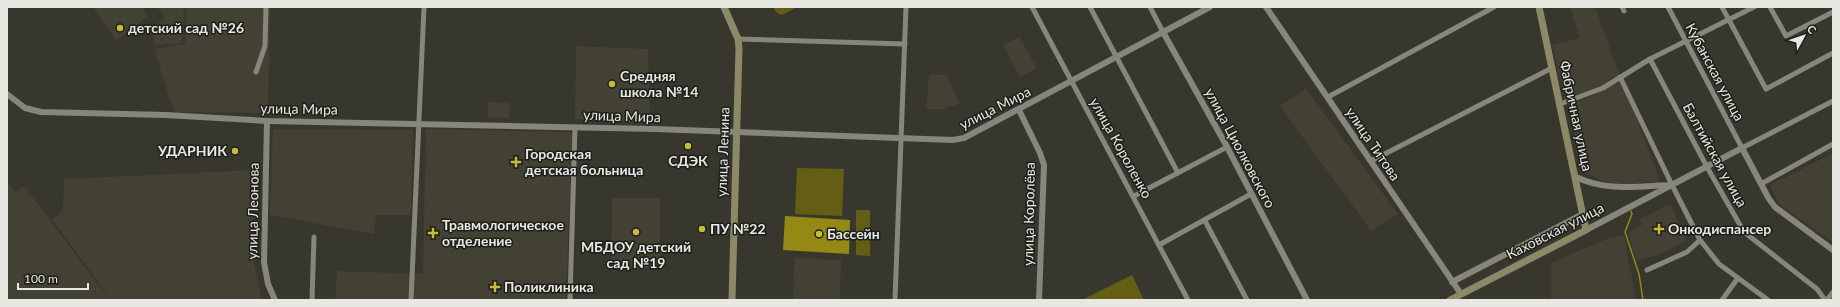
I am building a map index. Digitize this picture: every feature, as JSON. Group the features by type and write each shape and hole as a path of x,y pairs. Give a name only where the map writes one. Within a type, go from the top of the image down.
{"main road":[{"name":"улица Ленина","path":"724,7 738,39 739,48 732,300"},
{"name":"Фабричная улица","path":"1539,7 1586,230"},
{"name":"Каховская улица","path":"1450,300 1586,230"}],"street":[{"path":"256,72 265,46 266,7"},
{"path":"411,300 424,7"},
{"path":"895,300 906,7"},
{"name":"улица Короленко","path":"1032,7 1071,82 1134,196 1188,300"},
{"path":"1090,7 1178,173"},
{"name":"улица Циолковского","path":"1150,7 1227,147 1307,300"},
{"name":"улица Мира","path":"7,94 25,108 41,112 166,115 266,121 576,127 953,140 964,138 1019,110 1210,7"},
{"name":"улица Титова","path":"1266,7 1461,294"},
{"path":"1328,97 1494,7"},
{"name":"Кубанская улица","path":"1668,7 1685,42 1769,199 1782,213 1833,250"},
{"path":"1722,7 1766,89 1833,53"},
{"path":"1560,104 1603,88 1650,59 1754,7"},
{"path":"1770,7 1786,36 1833,12"},
{"path":"738,39 905,44"},
{"name":"Балтийская улица","path":"1650,59 1707,167 1744,232 1817,289 1826,300"},
{"path":"1371,161 1552,68"},
{"path":"1620,77 1700,240 1719,264 1768,300"},
{"path":"1576,177 1598,185 1615,188 1672,185 1833,100"},
{"name":"улица Королёва","path":"1019,110 1040,153 1044,165 1039,300"},
{"name":"улица Леонова","path":"266,121 264,262 268,284 276,300"},
{"path":"570,300 576,127"},
{"path":"1761,184 1833,144"},
{"path":"1134,196 1227,147"},
{"name":"Каховская улица","path":"1586,230 1672,185"},
{"path":"1159,245 1205,221 1251,194"},
{"path":"1452,282 1583,214"},
{"path":"1205,221 1247,300"},
{"path":"312,300 314,237"},
{"path":"1647,270 1687,252 1700,240"},
{"path":"1722,300 1738,278"},
{"path":"1826,300 1833,292"}],"shaded area":[{"name":"детский сад №26","path":"93,7 142,7 148,16 116,40"},
{"path":"157,7 184,7 182,43 154,45 153,27 165,18"},
{"path":"187,7 270,7 268,113 174,112 154,49 185,44"},
{"path":"773,7 797,7 782,15 777,13"},
{"path":"1570,7 1595,7 1619,74 1601,86 1565,99 1552,45 1580,38"},
{"path":"1020,37 1037,69 1020,77 1003,45"},
{"name":"Средняя школа №14","path":"576,46 648,49 650,124 575,119"},
{"path":"929,75 947,75 959,104 943,109 926,109"},
{"path":"1619,83 1630,100 1660,181 1627,184 1605,182 1582,171 1569,106"},
{"path":"1306,89 1398,214 1371,231 1280,106"},
{"path":"488,102 509,103 509,118 488,117"},
{"path":"273,129 413,130 411,215 376,215 374,234 270,215"},
{"path":"426,129 572,132 566,300 335,300 337,271 423,274"},
{"path":"1833,153 1833,242 1780,205 1770,185"},
{"path":"797,168 844,169 842,216 795,214"},
{"path":"255,170 252,252 261,296 264,300 111,300 52,219 63,211 64,179"},
{"path":"7,181 16,192 24,186 110,300 7,300"},
{"name":"МБДОУ детский сад №19","path":"612,198 660,198 660,267 638,269 611,267"},
{"name":"Онкодиспансер","path":"1670,204 1687,240 1663,253 1637,261 1628,233 1642,225 1640,219"},
{"path":"856,210 870,210 870,256 856,255"},
{"path":"785,216 850,220 849,254 783,250"},
{"path":"1624,235 1636,300 1551,300 1551,263 1611,237"},
{"path":"794,258 841,260 840,300 793,300"},
{"path":"1132,275 1144,300 1082,300"}],"waterway":[{"path":"1631,211 1632,214 1625,232 1639,274 1643,300"}],"place":[{"name":"детский сад №26","path":"120,28"},
{"name":"Средняя школа №14","path":"612,84"},
{"name":"СДЭК","path":"688,146"},
{"name":"УДАРНИК","path":"235,151"},
{"name":"Городская детская больница","path":"516,162"},
{"name":"ПУ №22","path":"702,229"},
{"name":"Онкодиспансер","path":"1659,229"},
{"name":"МБДОУ детский сад №19","path":"636,232"},
{"name":"Травмологическое отделение","path":"433,233"},
{"name":"Бассейн","path":"819,234"},
{"name":"Поликлиника","path":"495,287"}]}
